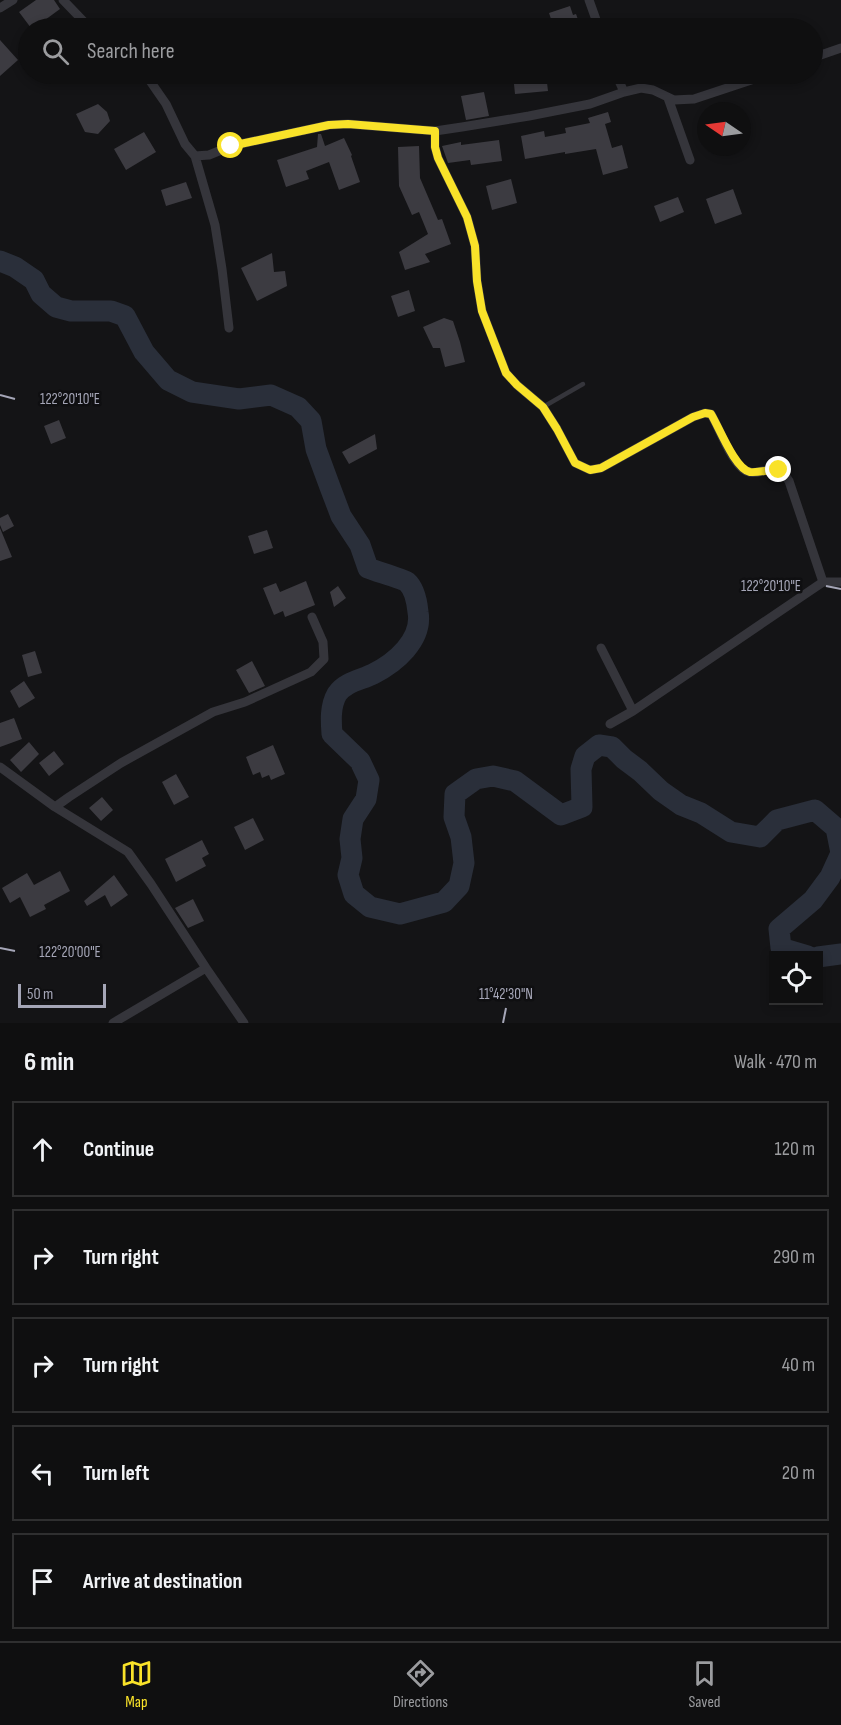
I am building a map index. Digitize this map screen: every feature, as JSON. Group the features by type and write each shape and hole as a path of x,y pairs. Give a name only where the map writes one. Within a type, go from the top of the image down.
{"street":[{"path":"0,8 13,0"},
{"path":"63,0 80,18"},
{"path":"589,0 595,18"},
{"path":"823,54 841,48"},
{"path":"152,84 166,104 185,144 195,156 215,225 229,328"},
{"path":"620,84 624,92"},
{"path":"195,156 209,155 231,146 329,125 348,124 435,131 580,106 641,88 653,90 668,98 681,101 739,84"},
{"path":"668,98 690,160"},
{"path":"435,131 438,158 467,217 475,246 482,311 506,373 543,407 575,463 590,470 601,468 693,417 705,413 711,414 736,460 744,469 750,472 779,470 789,481 823,582"},
{"path":"610,724 633,711 823,582 841,582"},
{"path":"56,807 122,763 213,712 245,702 311,672 324,659 323,642 312,617"},
{"path":"601,648 633,711"},
{"path":"0,767 56,807 128,852 152,884 244,1023"},
{"path":"113,1023 206,968"}],"lane":[{"path":"543,407 583,384"}],"building":[{"path":"36,0 54,0 60,9 48,18 24,18 19,12"},
{"path":"570,6 573,15 576,14 577,18 551,18 549,13"},
{"path":"0,40 18,60 0,76"},
{"path":"514,84 547,84 548,91 515,94"},
{"path":"484,92 489,116 466,120 461,96"},
{"path":"98,104 107,112 110,121 98,134 85,132 76,114"},
{"path":"608,112 611,122 605,124 612,148 622,145 628,168 603,175 596,149 525,159 521,136 544,131 545,137 566,133 565,128 590,123 588,118"},
{"path":"144,132 156,152 126,170 114,149"},
{"path":"318,134 321,134 325,146 344,138 360,182 339,190 329,162 306,171 309,179 286,187 277,160 317,147"},
{"path":"499,140 502,161 471,165 470,160 448,163 442,146 461,142 461,145"},
{"path":"419,146 420,178 438,220 442,219 451,244 425,254 430,262 405,270 399,252 428,234 419,212 412,215 399,186 398,147"},
{"path":"511,179 517,203 492,210 486,186"},
{"path":"186,182 192,198 166,206 161,190"},
{"path":"733,189 742,214 715,224 706,199"},
{"path":"678,197 684,212 660,222 654,206"},
{"path":"272,253 274,272 285,271 287,286 257,301 241,268"},
{"path":"409,290 415,311 398,317 391,296"},
{"path":"444,318 453,321 465,362 445,367 440,348 433,348 423,327"},
{"path":"59,420 66,438 51,444 44,426"},
{"path":"375,434 377,449 349,464 342,452"},
{"path":"8,514 14,526 3,532 0,518"},
{"path":"0,528 12,557 0,561"},
{"path":"267,530 273,548 254,554 248,536"},
{"path":"306,581 315,605 285,617 283,611 274,615 263,588 276,583 280,592"},
{"path":"338,586 346,598 334,607 330,592"},
{"path":"35,651 42,673 28,677 22,655"},
{"path":"252,661 265,686 249,693 236,670"},
{"path":"24,681 35,698 19,708 10,691"},
{"path":"14,718 22,739 0,747 0,723"},
{"path":"29,742 39,754 21,772 10,760"},
{"path":"273,745 285,774 271,780 269,775 262,778 260,772 253,775 246,757"},
{"path":"54,751 64,764 49,776 39,763"},
{"path":"176,774 189,797 174,805 162,782"},
{"path":"102,797 113,810 101,821 89,808"},
{"path":"253,818 264,840 245,850 234,827"},
{"path":"202,840 209,854 202,858 206,866 176,882 165,859"},
{"path":"60,871 70,891 44,905 46,909 30,917 20,897 10,903 2,888 27,873 34,885"},
{"path":"114,875 128,895 111,907 105,895 87,906 84,901"},
{"path":"193,899 204,921 188,928 175,908"}],"waterway":[{"path":"0,261 15,267 34,280 41,294 56,307 71,311 111,311 125,316 144,352 168,380 192,392 239,399 271,395 298,407 311,421 316,449 341,516 360,545 368,568 407,582 412,588 417,604 418,622 412,641 390,664 340,690 332,709 332,734 360,761 369,780 366,799 353,819 350,839 352,858 348,875 354,894 370,907 400,914 444,902 459,886 464,863 461,837 454,817 455,794 476,779 493,776 515,781 561,815 582,807 581,769 585,756 599,745 612,747 661,791 681,805 701,813 731,832 760,837 777,820 815,810 836,828 841,853 830,877 813,900 779,929 781,948 791,951"},
{"path":"823,956 841,954"}],"route":[{"path":"231,146 329,125 348,124 435,131 438,158 467,217 475,246 482,311 506,373 543,407 575,463 590,470 601,468 693,417 705,413 711,414 736,460 744,469 750,472 779,470"}]}
